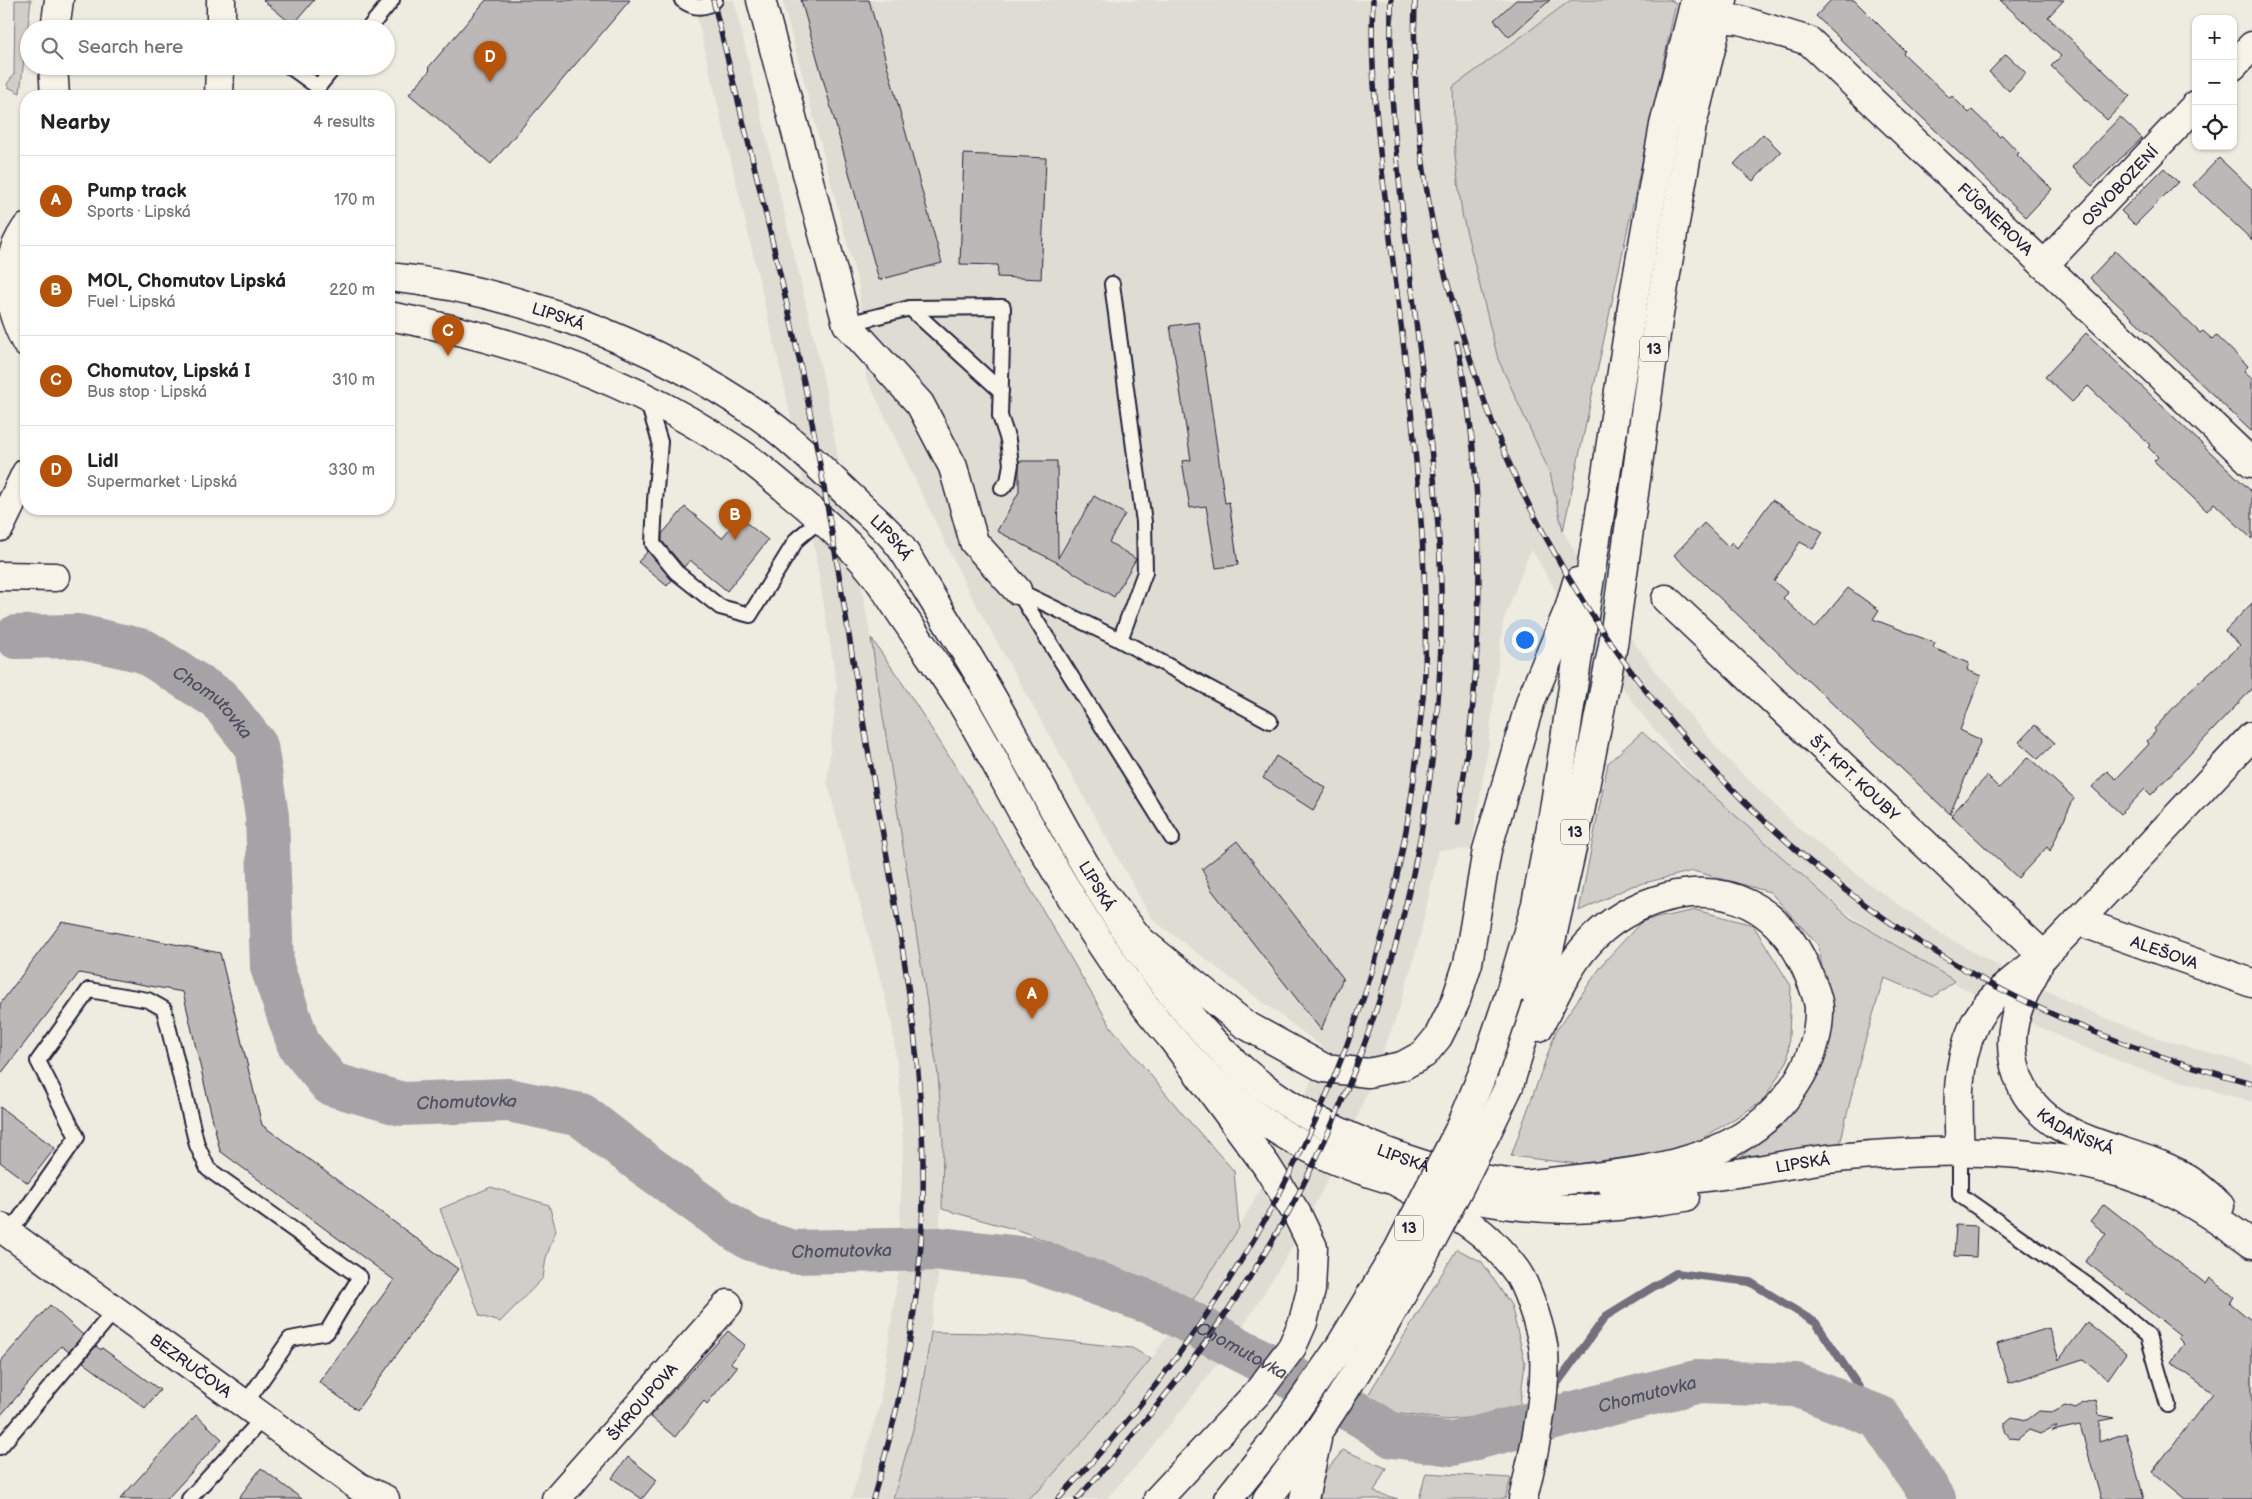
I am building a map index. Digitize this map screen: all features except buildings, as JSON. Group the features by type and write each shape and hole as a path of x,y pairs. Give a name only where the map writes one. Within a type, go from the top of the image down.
{"main road":[{"path":"56,20 59,0"},
{"path":"761,0 848,324 920,404 953,467 974,542 1016,590"},
{"name":"13","path":"1228,1499 1273,1443 1338,1351 1398,1250 1462,1124 1484,1070 1509,996 1536,904 1553,816 1632,308 1664,125 1695,0"},
{"name":"13","path":"1266,1499 1319,1430 1356,1375 1414,1277 1478,1152 1509,1086 1549,950 1579,817 1613,645 1658,320 1692,125 1721,9"},
{"name":"FÜGNEROVA","path":"1721,9 1740,20 1810,41 2252,463"},
{"path":"2237,62 2252,46"},
{"path":"54,75 55,90"},
{"path":"219,90 220,75"},
{"name":"OSVOBOZENÍ","path":"2044,265 2192,110"},
{"path":"13,326 9,295 9,268 14,239"},
{"name":"LIPSKÁ","path":"395,278 475,292 553,314 630,344 700,379 750,410 806,454 897,542 982,679 1099,888 1147,964 1183,1010 1235,1064 1281,1099 1324,1126 1422,1165 1473,1179 1522,1185 1623,1185 1728,1175 1836,1158 1960,1152 2036,1155 2082,1163 2122,1174 2174,1194 2212,1215 2252,1244"},
{"name":"LIPSKÁ","path":"395,317 447,326 516,347 593,373 646,397 681,416 751,460 822,518 871,570 960,701 1043,850 1100,945 1135,994 1171,1037 1222,1088 1269,1124 1313,1150 1395,1181 1465,1199 1509,1206 1571,1209 1623,1205 1845,1175 1960,1152"},
{"path":"1099,888 1140,940 1237,1018 1324,1068 1368,1072 1402,1066 1424,1054 1438,1037 1455,1003 1468,962 1487,850 1532,700 1569,609 1606,479"},
{"path":"0,527 20,485"},
{"path":"0,576 55,577"},
{"name":"ŠT. KPT. KOUBY","path":"1666,599 2044,956"},
{"name":"KADAŇSKÁ","path":"1960,1152 1957,1092 1963,1057 1972,1031 1983,1011 1995,996 2044,956 2252,736"},
{"path":"1509,1086 1558,989 1586,945 1620,916 1649,902 1688,892 1719,895 1751,904 1775,922 1796,945 1819,1006 1815,1045 1798,1083 1771,1116 1734,1142 1687,1161 1614,1174 1522,1185"},
{"name":"ALEŠOVA","path":"2078,921 2252,983"},
{"name":"KADAŇSKÁ","path":"2044,956 2019,1005 2012,1029 2014,1064 2023,1092 2041,1114 2061,1128 2181,1175 2206,1192 2252,1239"},
{"path":"1158,1499 1258,1392 1292,1347 1303,1322 1312,1290 1313,1248 1298,1214 1266,1164 1171,1037"},
{"path":"1395,1181 1444,1209 1488,1239 1520,1277 1536,1320 1544,1351 1544,1378 1533,1454 1524,1499"},
{"name":"BEZRUČOVA","path":"5,1231 359,1487 386,1499"},
{"name":"ŠKROUPOVA","path":"556,1499 728,1304"},
{"path":"1304,1499 1319,1430"}],"lane":[{"path":"375,20 392,0"},
{"path":"682,0 697,7 705,7 714,1"},
{"path":"301,75 318,87 328,75"},
{"path":"1112,284 1144,522 1145,572 1120,640"},
{"path":"848,324 910,308 1003,307 1000,416 1008,440 1011,464 1008,482 1002,488"},
{"path":"910,308 1001,391"},
{"path":"646,397 660,442 653,544 676,572 720,607 750,615 797,539 822,518"},
{"path":"1016,590 1120,640 1270,721"},
{"path":"1016,590 1172,838"},
{"path":"5,1231 78,1137 38,1061 89,990 148,1000 164,1010 197,1145 208,1169 360,1277 326,1332 290,1339 254,1411 189,1499"},
{"path":"1960,1152 1960,1195 2097,1292 2148,1336 2168,1405"},
{"path":"0,1447 115,1310"}],"shaded area":[{"path":"15,0 31,0 29,20 20,20 20,75 22,75 20,93 8,87 7,84 14,74"},
{"path":"693,0 734,0 824,381 871,638 930,1013 938,1075 943,1143 938,1277 918,1412 893,1499 851,1499 880,1404 898,1274 903,1144 899,1079 891,1019 827,781 837,687 805,490 785,389"},
{"path":"782,0 1571,0 1453,87 1462,214 1498,359 1550,473 1563,531 1602,599 1677,700 1724,756 1796,826 1868,883 1946,937 2017,976 2086,1010 2154,1037 2252,1065 2252,1102 2142,1070 2071,1042 2000,1008 1927,968 1846,912 1772,853 1697,781 1649,723 1599,656 1572,618 1531,549 1503,622 1487,756 1471,849 1439,850 1418,944 1398,1013 1352,1130 1325,1185 1287,1256 1239,1333 1196,1392 1136,1466 1106,1499 1030,1499 1093,1430 1151,1359 1192,1301 1239,1228 1275,1160 1301,1107 1324,1048 1152,919 969,592 866,377 859,287"},
{"path":"1571,0 1670,0 1676,3 1563,531 1550,473 1498,359 1462,214 1455,156 1453,87"},
{"path":"871,638 901,681 996,830 1111,1027 1181,1112 1234,1171 1239,1228 1192,1301 1024,1232 942,1209 943,1143 938,1075"},
{"path":"1642,732 1850,918 1955,981 1933,997 1884,978 1861,1055 1840,1144 1739,1158 1777,1127 1815,1079 1833,1028 1818,945 1770,892 1693,871 1632,886 1579,911 1608,763"},
{"path":"1696,910 1753,925 1791,986 1788,1060 1763,1101 1685,1149 1578,1164 1511,1156 1556,1031 1605,961 1642,921"},
{"path":"491,1187 549,1205 556,1230 546,1258 543,1278 500,1322 480,1316 440,1209"},
{"path":"1457,1249 1482,1262 1511,1305 1525,1362 1519,1412 1448,1420 1393,1413 1365,1400"},
{"path":"931,1332 989,1333 1132,1348 1151,1359 1093,1430 1039,1490 1027,1499 893,1499 918,1412"},
{"path":"1343,1450 1386,1468 1374,1492 1398,1499 1320,1499 1322,1476"},
{"path":"1426,1473 1511,1478 1505,1499 1419,1499"}],"waterway":[{"name":"Chomutovka","path":"16,637 78,636 144,651 219,699 256,746 267,816 272,967 299,1045 331,1084 402,1104 508,1100 581,1115 643,1163 732,1227 751,1239 793,1252 940,1249 1029,1259 1160,1306 1364,1417 1393,1436 1452,1444 1696,1382 1796,1385 1879,1417 1934,1499"},
{"path":"1551,1392 1606,1316 1676,1273 1750,1282 1816,1323 1879,1417"}],"railway":[{"path":"713,0 795,339 813,429 904,958 919,1077 923,1198 914,1312 893,1425 873,1499"},
{"path":"1058,1499 1129,1419 1193,1334 1251,1244 1301,1151 1343,1054 1377,954 1402,850 1424,690 1425,585 1410,404 1376,114 1373,0"},
{"path":"1077,1499 1156,1408 1228,1311 1271,1243 1313,1166 1349,1085 1379,1000 1404,913 1422,825 1435,736 1441,647 1440,559 1431,443 1397,154 1391,84 1391,0"},
{"path":"1415,0 1414,31 1418,123 1437,245"},
{"path":"1435,238 1463,337 1497,434 1525,497 1562,566 1603,631 1649,694 1699,754 1753,810 1811,862 1872,910 1974,975 2012,995 2090,1030 2170,1059 2252,1083"},
{"path":"1457,343 1471,427 1478,511 1479,553 1475,680 1458,823"}],"place":[{"name":"Lidl","path":"490,82"},
{"name":"Chomutov, Lipská I","path":"448,356"},
{"name":"MOL, Chomutov Lipská","path":"735,540"},
{"name":"Pump track","path":"1032,1019"}]}
